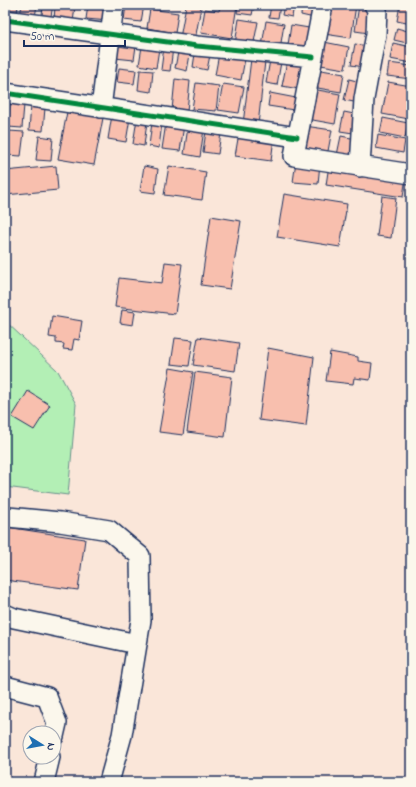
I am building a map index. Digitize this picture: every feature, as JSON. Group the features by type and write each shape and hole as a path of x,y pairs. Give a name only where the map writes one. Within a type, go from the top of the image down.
{"street":[{"path":"101,108 114,5"},
{"path":"323,5 294,156 411,174"},
{"path":"360,167 364,99 376,34 377,9 374,5"},
{"path":"5,20 197,46 313,58"},
{"path":"5,93 297,138"},
{"path":"5,518 8,517 60,522 109,530 140,556 141,620 122,735 109,782"},
{"path":"5,614 14,618 137,644"},
{"path":"5,686 47,697 57,725"},
{"path":"44,782 48,765"}],"green space":[{"path":"5,321 58,371 76,404 68,495 5,487"}],"building":[{"path":"5,5 18,5 17,15 5,13"},
{"path":"22,5 37,5 35,17 20,15"},
{"path":"43,5 53,5 51,16 42,15"},
{"path":"55,5 75,5 73,23 54,21"},
{"path":"88,5 111,5 109,21 86,19"},
{"path":"126,5 144,5 141,22 124,20"},
{"path":"186,5 201,7 195,40 180,38"},
{"path":"220,5 237,5 232,38 201,33 205,9 219,11"},
{"path":"238,5 254,5 252,15 237,13"},
{"path":"271,5 280,5 278,18 269,17"},
{"path":"284,5 294,5 292,17 282,15"},
{"path":"302,5 316,5 314,18 301,15"},
{"path":"328,5 356,5 351,38 324,34"},
{"path":"359,5 388,5 383,35 355,31"},
{"path":"400,5 411,6 411,24 397,21"},
{"path":"150,9 178,13 175,33 147,28"},
{"path":"239,19 258,22 253,47 235,44"},
{"path":"266,21 284,24 280,49 262,46"},
{"path":"291,25 309,28 306,48 288,45"},
{"path":"397,28 411,32 411,44 394,40"},
{"path":"118,37 137,39 134,60 115,58"},
{"path":"143,40 160,42 156,68 139,65"},
{"path":"319,41 349,47 345,69 315,64"},
{"path":"393,43 411,47 411,63 390,59"},
{"path":"355,44 381,48 377,69 351,65"},
{"path":"164,47 173,48 170,71 161,70"},
{"path":"179,47 191,49 187,71 175,68"},
{"path":"196,47 211,50 207,70 193,67"},
{"path":"219,54 245,59 241,80 215,75"},
{"path":"251,59 265,61 258,125 243,124"},
{"path":"270,60 281,62 277,85 266,83"},
{"path":"287,61 303,64 299,89 282,86"},
{"path":"389,63 411,66 411,79 387,76"},
{"path":"119,68 136,70 134,84 117,82"},
{"path":"316,69 344,74 341,92 312,87"},
{"path":"140,70 153,71 151,92 138,90"},
{"path":"175,79 190,81 187,111 172,110"},
{"path":"349,79 372,85 368,105 344,100"},
{"path":"388,82 411,86 411,109 409,119 382,114"},
{"path":"196,83 219,86 216,111 192,109"},
{"path":"223,84 244,87 239,113 218,110"},
{"path":"312,89 340,94 335,124 307,119"},
{"path":"270,93 296,98 294,110 268,106"},
{"path":"10,103 24,105 22,128 8,127"},
{"path":"31,106 45,108 43,131 29,130"},
{"path":"67,112 103,118 94,165 58,159"},
{"path":"344,112 369,117 366,135 340,131"},
{"path":"112,115 130,118 126,142 108,139"},
{"path":"383,118 408,123 405,138 380,133"},
{"path":"137,119 147,121 144,146 133,144"},
{"path":"152,122 162,123 159,148 149,146"},
{"path":"166,123 184,125 180,151 162,149"},
{"path":"305,126 332,130 328,151 302,147"},
{"path":"188,127 204,129 200,157 184,154"},
{"path":"9,131 24,132 21,156 7,155"},
{"path":"206,131 221,133 218,154 203,152"},
{"path":"239,133 274,138 271,161 235,156"},
{"path":"378,135 405,140 403,153 376,148"},
{"path":"39,136 53,138 51,161 36,160"},
{"path":"341,136 366,141 363,160 337,155"},
{"path":"296,161 320,163 318,184 293,182"},
{"path":"329,165 406,177 403,197 326,185"},
{"path":"56,166 58,190 5,195 5,171"},
{"path":"144,166 158,169 155,193 140,191"},
{"path":"169,166 206,172 202,200 164,195"},
{"path":"284,194 347,204 340,247 277,237"},
{"path":"382,196 396,198 391,238 377,236"},
{"path":"211,216 241,221 230,289 201,285"},
{"path":"165,262 182,264 175,314 115,307 119,278 162,283"},
{"path":"122,310 135,312 133,325 120,323"},
{"path":"52,316 82,321 79,340 74,339 72,350 63,349 64,344 56,343 56,338 49,337"},
{"path":"198,337 239,343 235,371 193,365"},
{"path":"175,338 193,340 189,366 171,364"},
{"path":"268,348 314,357 306,426 259,420"},
{"path":"330,352 358,357 358,361 372,363 370,380 354,378 353,384 326,381"},
{"path":"170,368 193,372 183,435 159,432"},
{"path":"195,372 232,377 225,437 187,432"},
{"path":"28,391 50,405 34,430 12,417"},
{"path":"6,527 85,539 78,590 5,580"}],"cycle path":[{"path":"5,20 197,46 313,57"},
{"path":"5,93 297,137"}]}
